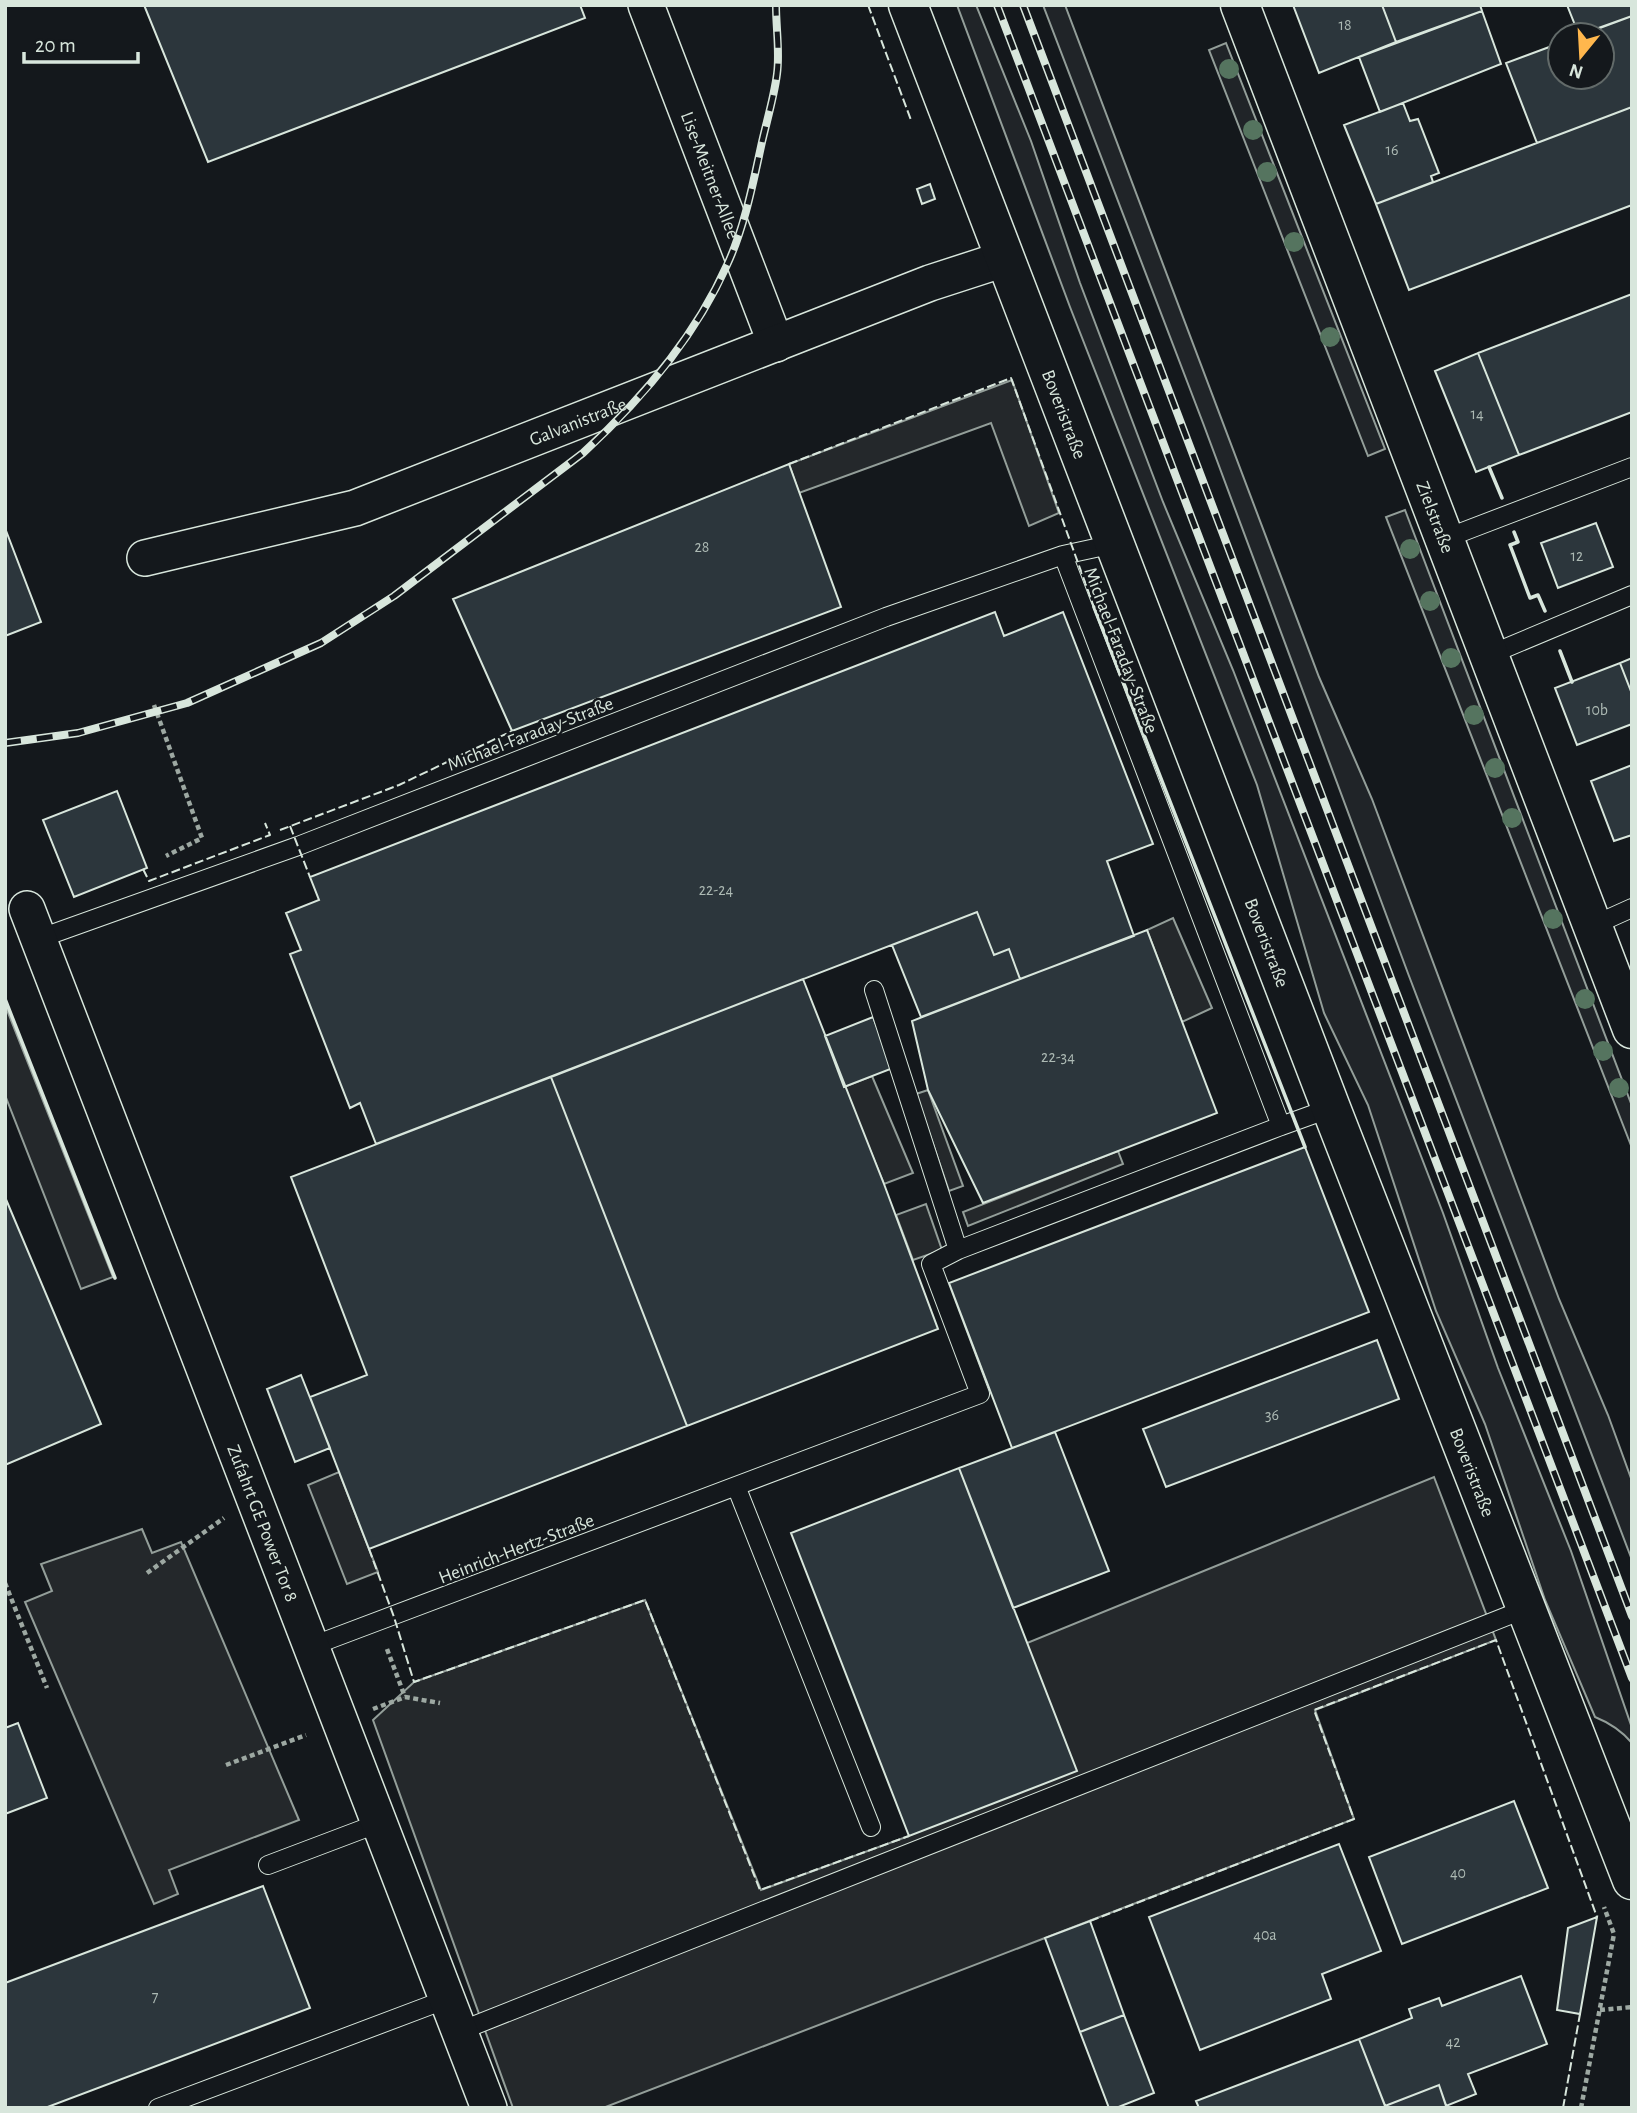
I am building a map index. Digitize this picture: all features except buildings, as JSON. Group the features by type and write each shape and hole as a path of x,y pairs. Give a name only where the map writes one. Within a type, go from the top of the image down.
{"main road":[{"name":"Boveristraße","path":"908,5 1331,1108 1632,1880"},
{"name":"Zielstraße","path":"1240,5 1632,1029"}],"street":[{"name":"Lise-Meitner-Allee","path":"646,5 776,344"},
{"name":"Galvanistraße","path":"145,558 355,508 930,283 1004,259"},
{"name":"Zufahrt GE Power Tor 8","path":"32,924 489,2108"}],"lane":[{"path":"1444,539 1632,467"},
{"path":"1063,555 1114,544"},
{"name":"Michael-Faraday-Straße","path":"32,924 290,849 886,617 1063,555 1281,1126"},
{"path":"1489,655 1632,595"},
{"path":"1592,926 1632,908"},
{"path":"873,990 958,1250 1331,1108"},
{"name":"Heinrich-Hertz-Straße","path":"312,1646 980,1394 931,1264 958,1250"},
{"path":"736,1486 871,1827"},
{"path":"460,2031 1525,1609"},
{"path":"268,1865 379,1823"},
{"path":"158,2108 447,1999"}],"path":[{"path":"154,705 202,838 166,856"},
{"path":"147,1573 254,1497"},
{"path":"5,1583 47,1688"},
{"path":"378,1622 405,1697"},
{"path":"1581,2108 1586,2070 1601,2010 1614,1934 1606,1912"},
{"path":"1601,2010 1632,2007"}],"shaded area":[{"path":"957,5 976,5 1031,141 1080,283 1163,502 1233,670 1443,1213 1498,1368 1571,1551 1632,1728 1632,1743 1615,1727 1595,1717 1545,1600 1485,1424 1436,1311 1368,1105 1324,1013 1257,785 1070,307"},
{"path":"1043,5 1065,5 1319,677 1372,799 1559,1299 1608,1415 1632,1481 1632,1560 1409,976 1203,423"},
{"path":"1226,43 1385,449 1368,456 1209,50"},
{"path":"1012,380 1059,513 1029,526 991,423 799,493 789,464"},
{"path":"1405,510 1632,1106 1632,1148 1386,517"},
{"path":"1173,918 1212,1008 1182,1022 1147,930"},
{"path":"5,1005 113,1277 81,1289 5,1095"},
{"path":"872,1076 913,1173 884,1184 844,1087"},
{"path":"928,1090 963,1186 949,1191 916,1094"},
{"path":"1118,1151 1123,1164 968,1226 963,1212"},
{"path":"926,1204 942,1250 913,1260 896,1215"},
{"path":"339,1472 378,1572 347,1584 308,1485"},
{"path":"1434,1477 1496,1640 1315,1710 1354,1819 603,2108 513,2108 373,1720 414,1682 645,1600 761,1890 909,1836 1027,1643"},
{"path":"142,1529 152,1553 181,1542 299,1820 169,1870 178,1894 154,1904 25,1602 52,1591 41,1564"}],"railway":[{"path":"5,743 78,733 187,703 321,643 394,596 583,453 605,433 646,389 683,342 714,292 739,235 776,83 776,5"},
{"path":"997,5 1632,1678"},
{"path":"1023,5 1632,1616"}],"fence":[{"path":"868,5 911,120"},
{"path":"789,464 1011,378 1094,607"},
{"path":"280,830 399,785 512,731"},
{"path":"143,869 149,881 270,835 265,823"},
{"path":"290,826 310,877"},
{"path":"369,1549 414,1682 645,1600 760,1890 909,1836"},
{"path":"1090,1921 1354,1819 1314,1710 1496,1640 1597,1917"},
{"path":"1563,2108 1580,2014"}],"wall":[{"path":"1489,467 1502,498"},
{"path":"1514,532 1518,542 1510,545 1530,598 1538,595 1545,611"},
{"path":"1094,607 1305,1147"},
{"path":"1560,651 1572,682"},
{"path":"5,999 115,1278"}]}
